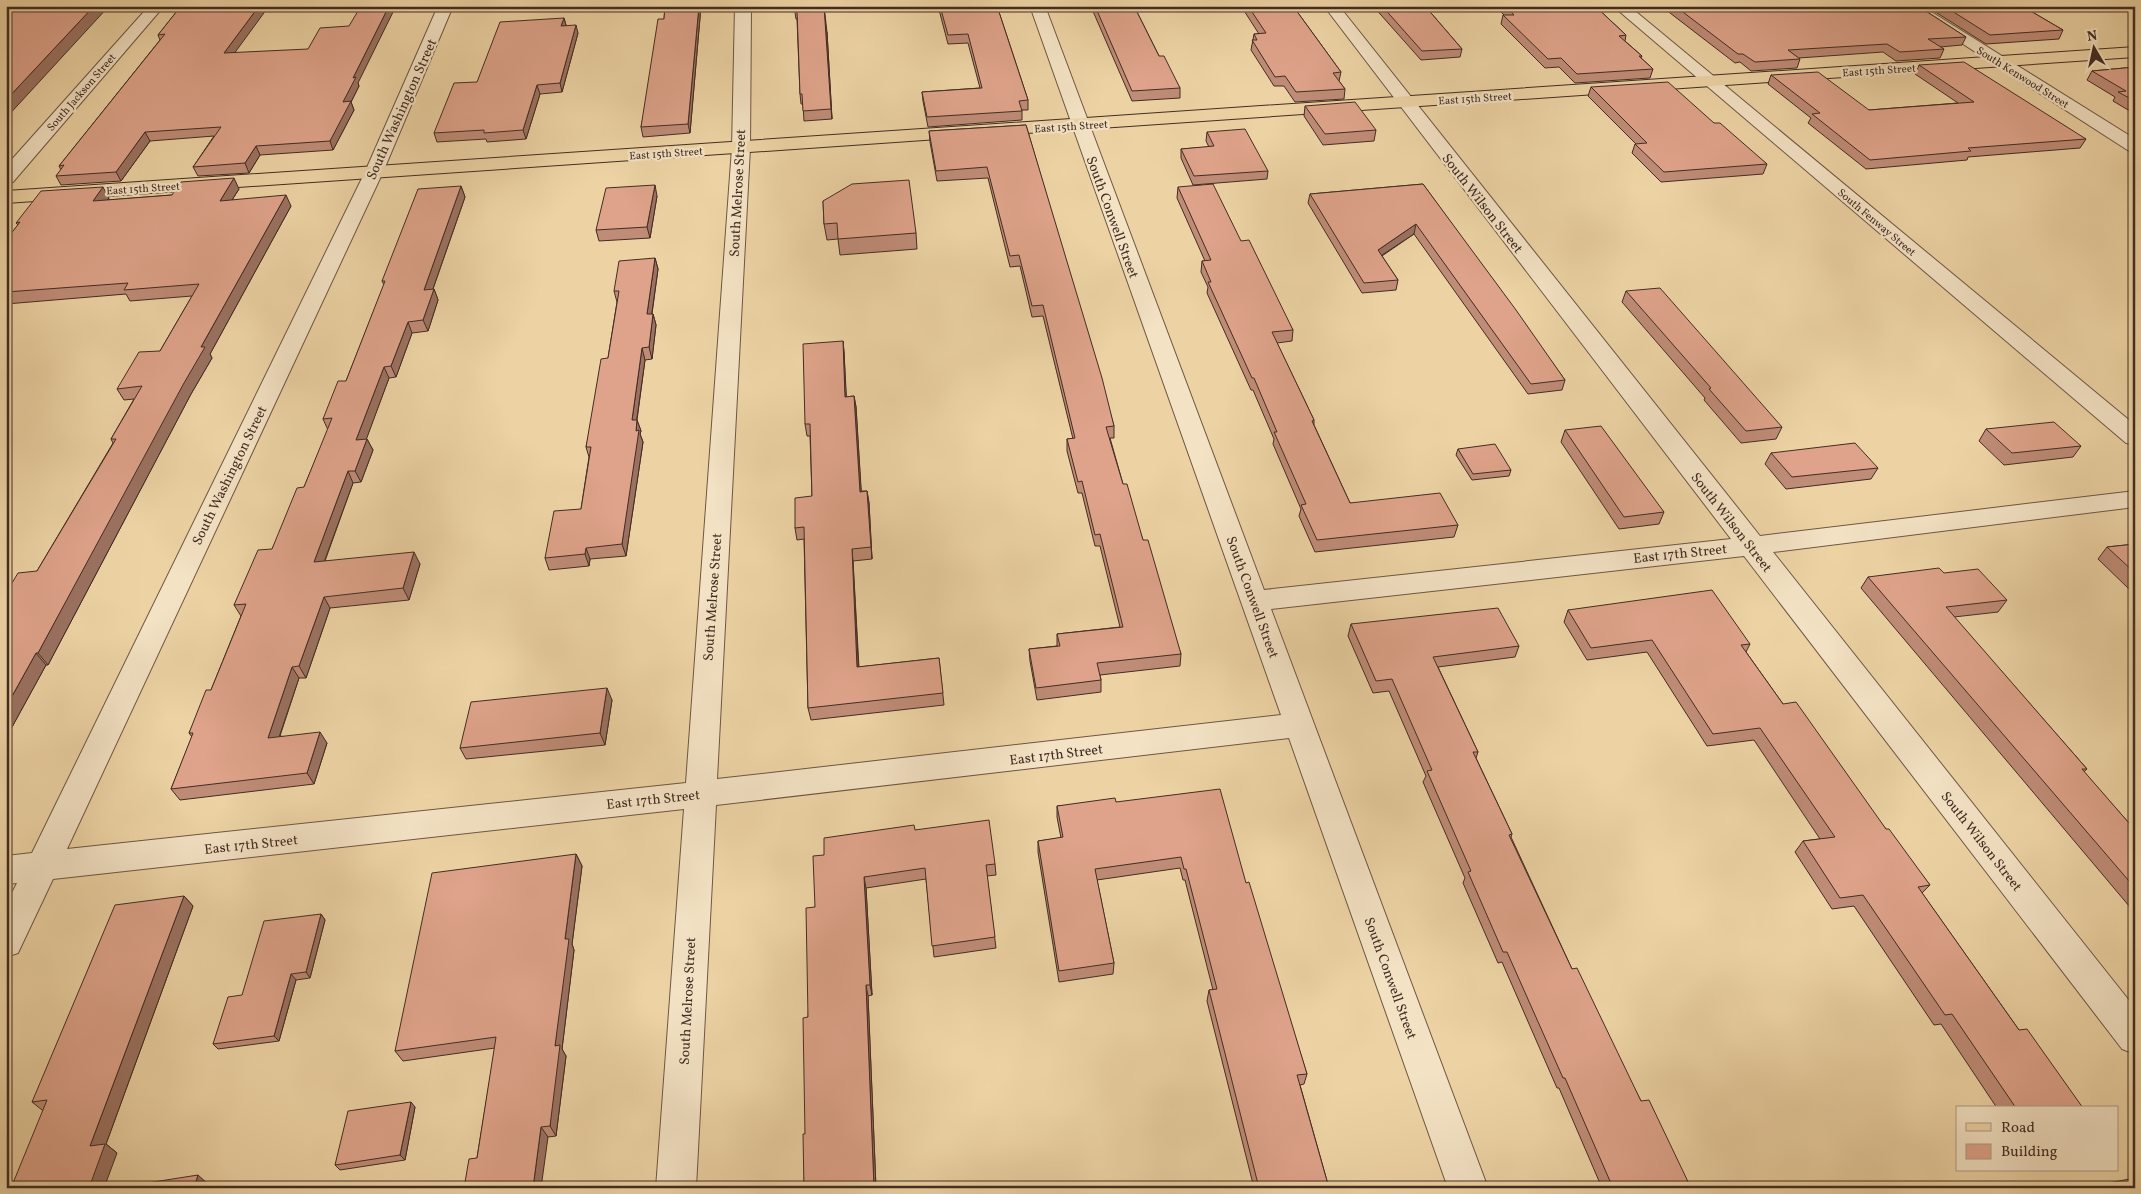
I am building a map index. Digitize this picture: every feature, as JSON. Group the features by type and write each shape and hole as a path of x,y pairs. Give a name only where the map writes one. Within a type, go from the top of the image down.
{"main road":[{"name":"East 15th Street","path":"6,197 2135,52"}],"street":[{"name":"South Jackson Street","path":"6,178 157,6"},
{"name":"South Washington Street","path":"6,942 374,172 446,6"},
{"name":"South Melrose Street","path":"676,1188 741,148 743,6"},
{"name":"South Conwell Street","path":"1038,6 1468,1188"},
{"name":"South Wilson Street","path":"1331,6 1750,546 2135,1037"},
{"name":"South Fenway Street","path":"1620,6 2135,438"},
{"name":"South Kenwood Street","path":"1911,6 2135,147"},
{"name":"East 17th Street","path":"1254,601 1750,546 2135,499"},
{"name":"East 17th Street","path":"6,870 1300,726"}],"building":[{"path":"6,6 94,6 6,100 6,62 8,59 6,60"},
{"path":"181,6 259,6 224,53 308,49 320,28 349,26 361,6 389,6 353,78 356,77 343,102 351,101 330,141 256,146 245,163 193,167 221,127 145,132 116,172 56,176 64,165 59,166 165,34 158,35"},
{"path":"665,6 699,6 688,124 641,127 658,19 664,19"},
{"path":"794,6 824,6 831,109 803,111 802,94 800,94 797,10 794,10"},
{"path":"940,6 997,6 1028,100 1019,101 1022,111 927,117 922,92 982,88 968,34 948,35"},
{"path":"1095,6 1134,6 1159,56 1164,56 1180,88 1132,91"},
{"path":"1248,6 1293,6 1341,72 1333,73 1345,89 1296,92 1285,76 1275,77 1252,40 1257,40 1254,34 1266,33"},
{"path":"1382,6 1425,6 1462,49 1422,51"},
{"path":"1506,6 1595,6 1626,35 1619,36 1642,56 1639,56 1653,69 1577,74 1561,58 1548,59 1503,15 1514,15"},
{"path":"1675,6 1918,6 1966,37 1928,39 1944,49 1900,52 1887,44 1788,50 1800,59 1755,62 1743,54 1738,54"},
{"path":"1944,6 2022,6 2063,30 1990,35"},
{"path":"564,18 561,26 576,25 560,83 537,85 523,130 484,133 484,130 434,133 454,83 477,82 500,22"},
{"path":"1964,62 2086,139 1968,148 1971,151 1870,160 1812,114 1820,113 1771,75 1818,72 1869,110 1974,102 1919,65"},
{"path":"2135,67 2135,101 2118,92 2126,91 2092,71"},
{"path":"1668,82 1714,123 1720,123 1767,164 1664,172 1635,144 1647,143 1591,87"},
{"path":"1355,102 1376,130 1325,134 1305,106"},
{"path":"1026,125 1102,378 1114,426 1106,427 1123,484 1127,484 1143,540 1148,540 1181,654 1097,663 1101,680 1036,688 1029,649 1060,646 1057,634 1123,627 1100,534 1095,535 1082,481 1078,482 1067,439 1075,438 1043,305 1032,306 1019,255 1010,256 987,167 936,171 929,131"},
{"path":"1245,129 1268,171 1194,176 1181,149 1214,146 1207,132"},
{"path":"234,178 220,201 286,195 201,347 205,347 38,653 36,653 6,707 6,593 18,573 37,571 116,439 111,439 142,386 117,389 139,352 160,351 199,284 124,290 128,283 6,292 6,240 20,222 16,223 41,191 103,187 93,201 172,195 181,182"},
{"path":"909,180 916,233 838,239 837,223 824,224 823,201 852,184"},
{"path":"1213,184 1241,241 1249,240 1293,330 1272,332 1314,420 1312,421 1350,503 1440,493 1458,525 1317,540 1301,505 1306,504 1274,432 1277,432 1254,378 1252,378 1208,282 1211,282 1202,261 1211,260 1178,187"},
{"path":"1423,184 1565,380 1531,384 1416,224 1378,250 1398,280 1364,283 1310,194"},
{"path":"655,185 647,227 596,230 606,188"},
{"path":"461,186 424,290 434,289 423,320 408,322 391,366 384,367 356,440 367,439 355,471 348,471 314,562 414,552 403,588 324,597 299,666 292,667 268,738 320,732 307,773 171,789 193,733 189,733 206,690 211,690 246,604 234,605 258,550 272,549 297,488 304,487 332,418 323,419 338,381 346,381 418,189"},
{"path":"655,258 647,314 653,314 649,347 642,348 632,420 637,420 636,431 639,430 622,544 586,548 585,554 545,558 554,511 581,509 591,447 586,447 601,359 608,358 619,291 614,291 619,261"},
{"path":"1660,288 1782,427 1746,431 1626,291"},
{"path":"843,341 845,397 854,396 860,492 867,491 871,547 852,549 857,667 939,658 943,693 808,708 804,527 795,528 795,498 812,496 810,424 805,424 803,344"},
{"path":"2054,422 2081,446 2012,453 1986,429"},
{"path":"1601,426 1664,512 1624,517 1565,430"},
{"path":"1855,443 1878,468 1792,477 1771,453"},
{"path":"1495,444 1511,470 1473,474 1458,449"},
{"path":"2135,544 2135,573 2107,547"},
{"path":"1939,568 1944,573 1978,569 2007,600 1946,607 2087,769 2082,769 2135,830 2135,888 1868,577"},
{"path":"1712,590 1750,644 1741,645 1783,704 1796,702 1886,829 1889,829 1930,885 1918,887 2019,1030 2027,1029 2082,1106 2015,1106 1952,1014 1945,1015 1863,895 1840,898 1803,841 1835,837 1760,728 1713,734 1652,640 1591,648 1568,610"},
{"path":"1498,608 1519,646 1433,657 1478,752 1473,752 1512,834 1509,835 1572,969 1577,968 1641,1101 1649,1100 1691,1188 1613,1188 1565,1078 1563,1078 1507,952 1503,952 1468,872 1471,871 1427,771 1432,770 1392,679 1376,681 1351,624"},
{"path":"607,688 600,733 460,748 471,702"},
{"path":"1220,789 1246,883 1249,882 1307,1074 1297,1075 1329,1188 1259,1188 1209,990 1217,989 1186,869 1184,869 1181,857 1095,869 1114,963 1059,971 1038,841 1063,837 1057,806 1115,798 1116,802"},
{"path":"989,820 995,864 986,865 995,937 932,946 925,868 864,877 870,985 866,985 874,1188 804,1188 803,1018 808,1017 806,908 815,907 813,856 824,855 824,838 914,825 915,830"},
{"path":"576,854 565,939 569,939 555,1046 560,1045 550,1126 541,1127 533,1188 464,1188 469,1159 477,1158 496,1037 395,1051 432,873"},
{"path":"184,896 90,1146 105,1144 89,1188 11,1188 47,1100 32,1102 115,905"},
{"path":"321,914 306,972 291,974 274,1036 213,1044 228,997 242,995 264,921"},
{"path":"411,1102 400,1155 335,1165 348,1111"},
{"path":"198,1175 194,1188 115,1188"},
{"path":"2135,1178 2135,1188 2081,1188"}]}
